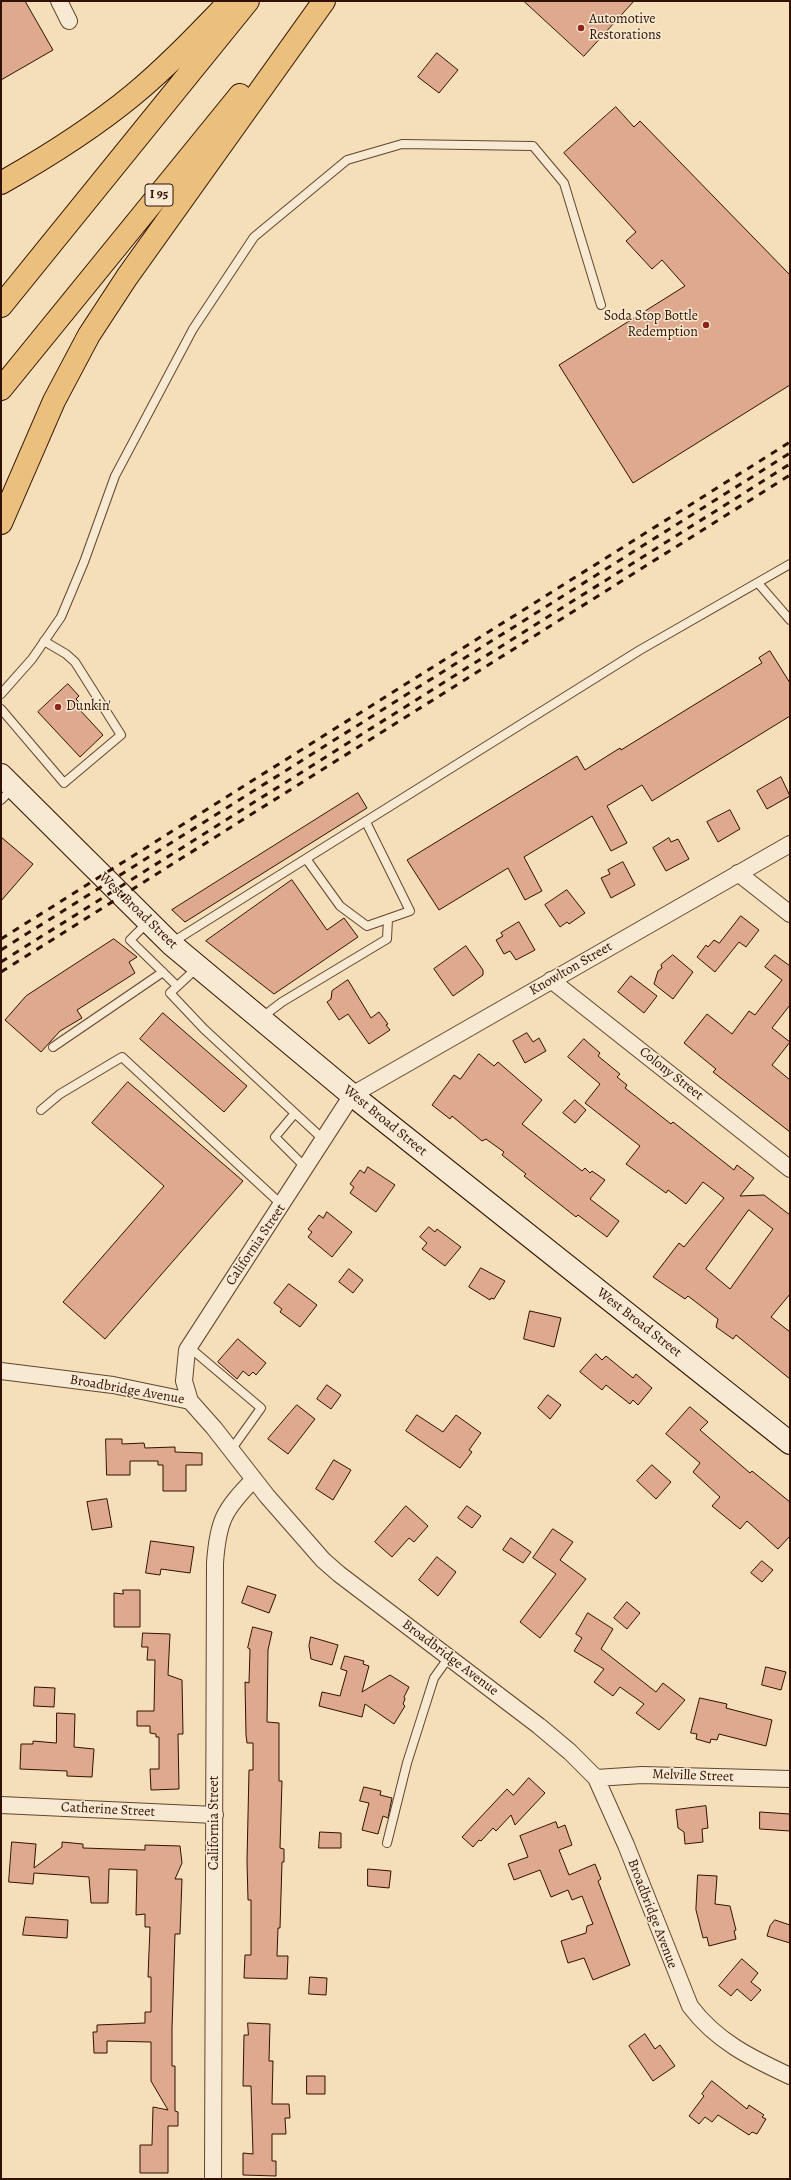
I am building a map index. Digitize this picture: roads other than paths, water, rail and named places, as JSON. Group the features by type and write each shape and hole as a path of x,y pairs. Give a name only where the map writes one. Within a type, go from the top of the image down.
{"highway":[{"path":"1,183 87,130 134,95 182,51 230,1"},
{"path":"1,306 248,1"},
{"name":"I 95","path":"1,389 316,1"},
{"path":"1,523 54,401 89,335 131,271 324,1"}],"main road":[{"name":"West Broad Street","path":"5,788 171,944 198,967 352,1095 790,1443"}],"street":[{"path":"59,1 69,21"},
{"name":"Knowlton Street","path":"352,1095 790,844"},
{"path":"738,873 790,914"},
{"name":"Colony Street","path":"551,980 790,1169"},
{"name":"California Street","path":"190,1401 184,1372 189,1347 352,1095"},
{"name":"Broadbridge Avenue","path":"1,1371 113,1385 190,1401 323,1560 339,1574 552,1736 596,1778 626,1845 690,2006 704,2023 723,2040 746,2055 790,2076"},
{"name":"California Street","path":"213,2179 216,1543 224,1513 254,1479"},
{"name":"Melville Street","path":"596,1778 642,1775 790,1779"},
{"name":"Catherine Street","path":"1,1805 215,1815"}],"lane":[{"path":"1,694 32,659 61,617 84,562 115,476 193,329 254,237 347,160 402,144 533,146 564,183 601,305"},
{"path":"171,944 640,650 790,564"},
{"path":"758,583 790,620"},
{"path":"1,709 64,783 121,735 75,662 66,654 44,641"},
{"path":"307,860 340,906 367,926 410,911 366,822"},
{"path":"260,1018 282,1002 387,939 388,919"},
{"path":"148,922 130,940 177,986"},
{"path":"198,967 170,993 204,1029 324,1140"},
{"path":"53,1047 163,972"},
{"path":"41,1110 60,1094 122,1057 282,1205"},
{"path":"295,1113 275,1137 306,1168"},
{"path":"189,1347 261,1408 231,1450"},
{"path":"387,1843 407,1763 434,1678 449,1657"}],"railway":[{"path":"1,939 790,442"},
{"path":"1,950 790,453"},
{"path":"1,962 790,464"},
{"path":"1,972 790,475"}],"place":[{"name":"Automotive Restorations","path":"581,28"},
{"name":"Soda Stop Bottle Redemption","path":"706,325"},
{"name":"Dunkin'","path":"58,707"}]}
